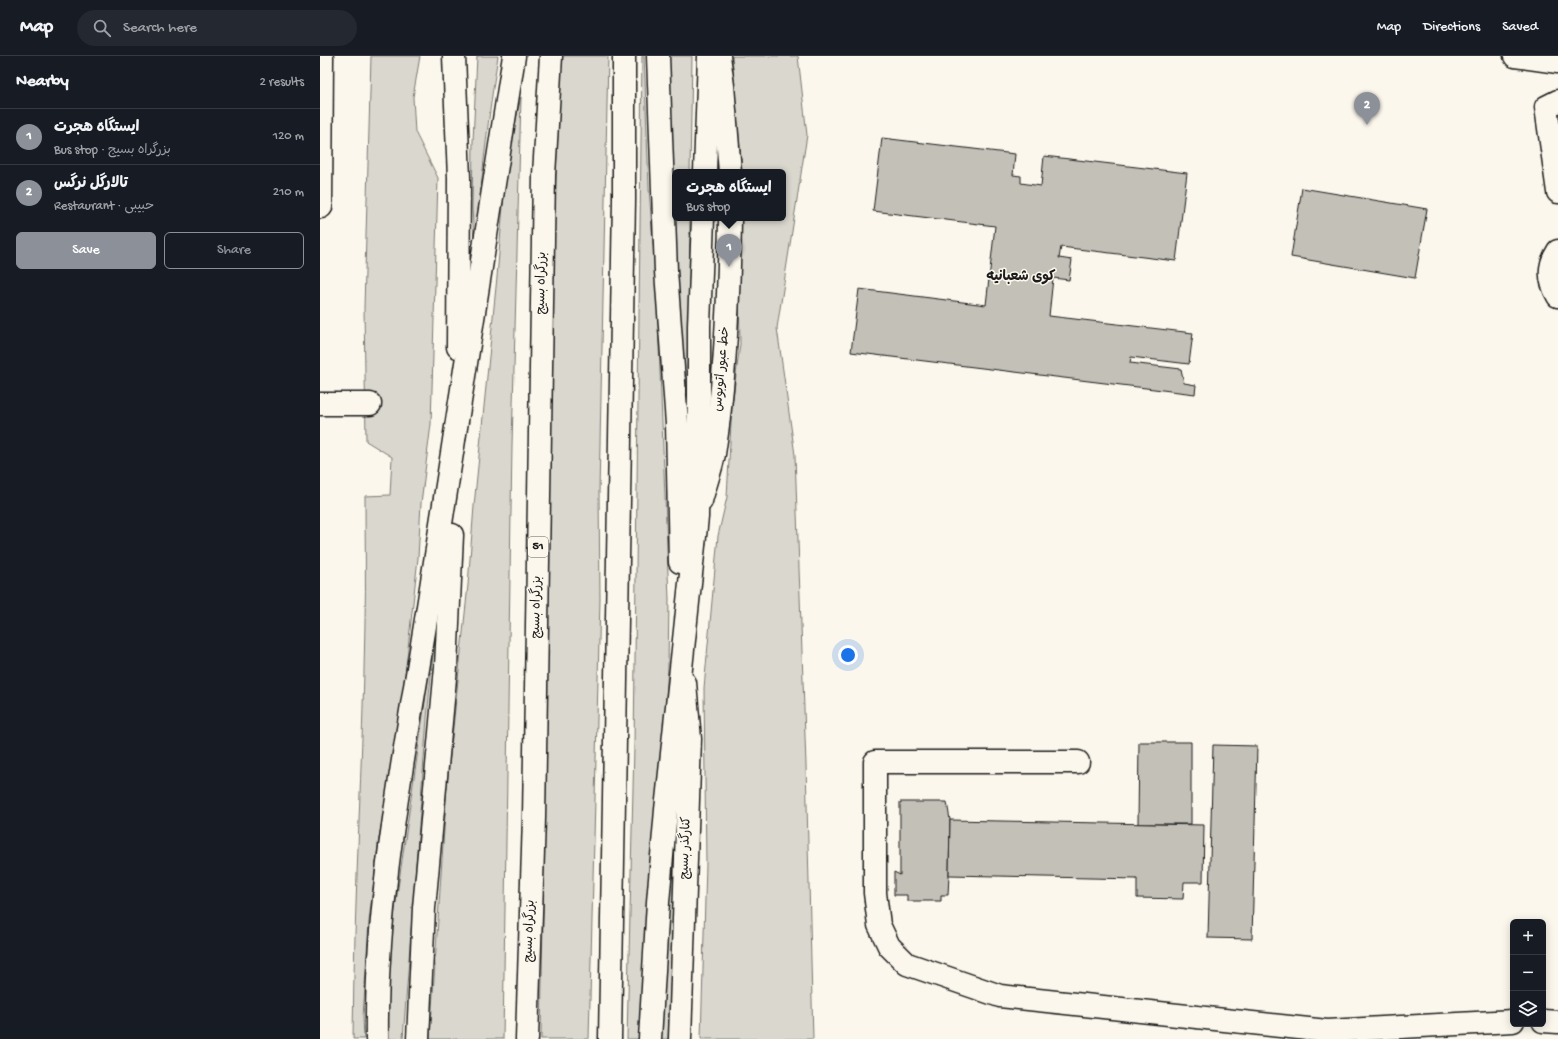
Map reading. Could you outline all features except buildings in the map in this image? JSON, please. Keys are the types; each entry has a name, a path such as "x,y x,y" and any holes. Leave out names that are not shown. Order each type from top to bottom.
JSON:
{"main road":[{"path":"321,207 322,56"},
{"path":"418,1039 424,908 446,667 458,421 459,178 454,56"},
{"path":"455,105 463,56"},
{"path":"377,1039 376,1001 381,917 391,842 514,56"},
{"name":"بزرگراه بسیج","path":"527,1039 534,818 543,183 551,56"},
{"path":"610,1039 624,199 624,56"},
{"path":"658,56 666,271 677,424 683,657"},
{"path":"705,169 709,56"},
{"path":"718,56 723,86 730,169"},
{"path":"1515,56 1558,62"},
{"path":"1558,101 1546,107 1558,192"},
{"path":"650,1039 659,886 672,748 697,517 699,395 698,326 703,221"},
{"name":"خط عبور اتوبوس","path":"697,517 714,455 726,334 730,221"},
{"path":"1558,251 1552,263 1550,276 1553,288 1558,296"},
{"path":"320,404 370,404"},
{"name":"کنارگذر بسیج","path":"680,1039 690,739 683,657"},
{"path":"1078,762 875,762 875,893 879,925 889,946 907,964 1000,996 1327,1031 1510,1021"},
{"path":"1546,1022 1558,1022"}],"shaded area":[{"path":"371,56 420,56 413,97 415,132 438,178 431,424 421,503 418,558 405,675 391,774 379,837 369,921 363,1017 364,1039 353,1039 364,674 365,496 390,495 392,457 366,441 364,308"},
{"path":"477,56 498,56 484,158 467,328 474,241 472,208 473,141"},
{"path":"561,56 608,56 599,492 600,599 589,1039 541,1039 555,199"},
{"path":"642,56 644,56 649,189 657,295 669,599 668,666 642,1039 627,1039 634,747"},
{"path":"665,56 692,56 690,169 672,169 672,177"},
{"path":"732,56 798,56 807,135 777,328 795,455 806,765 813,1039 701,1039 706,864 704,688 718,536 727,497 732,406 740,344 739,286 741,221 786,221 786,169 742,169"},
{"path":"521,97 512,445 503,1039 430,1039 447,785 468,585 474,506 497,277 507,159"},
{"path":"675,221 690,221 687,436"},
{"path":"441,570 427,718 403,1039 386,1039 389,958 425,702"},
{"path":"681,740 668,1039 659,1039"}],"place":[{"name":"تالارگل نرگس","path":"1367,125"},
{"name":"ایستگاه هجرت","path":"729,267"}],"district":[{"name":"کوی شعبانیه","path":"1021,277"}]}
